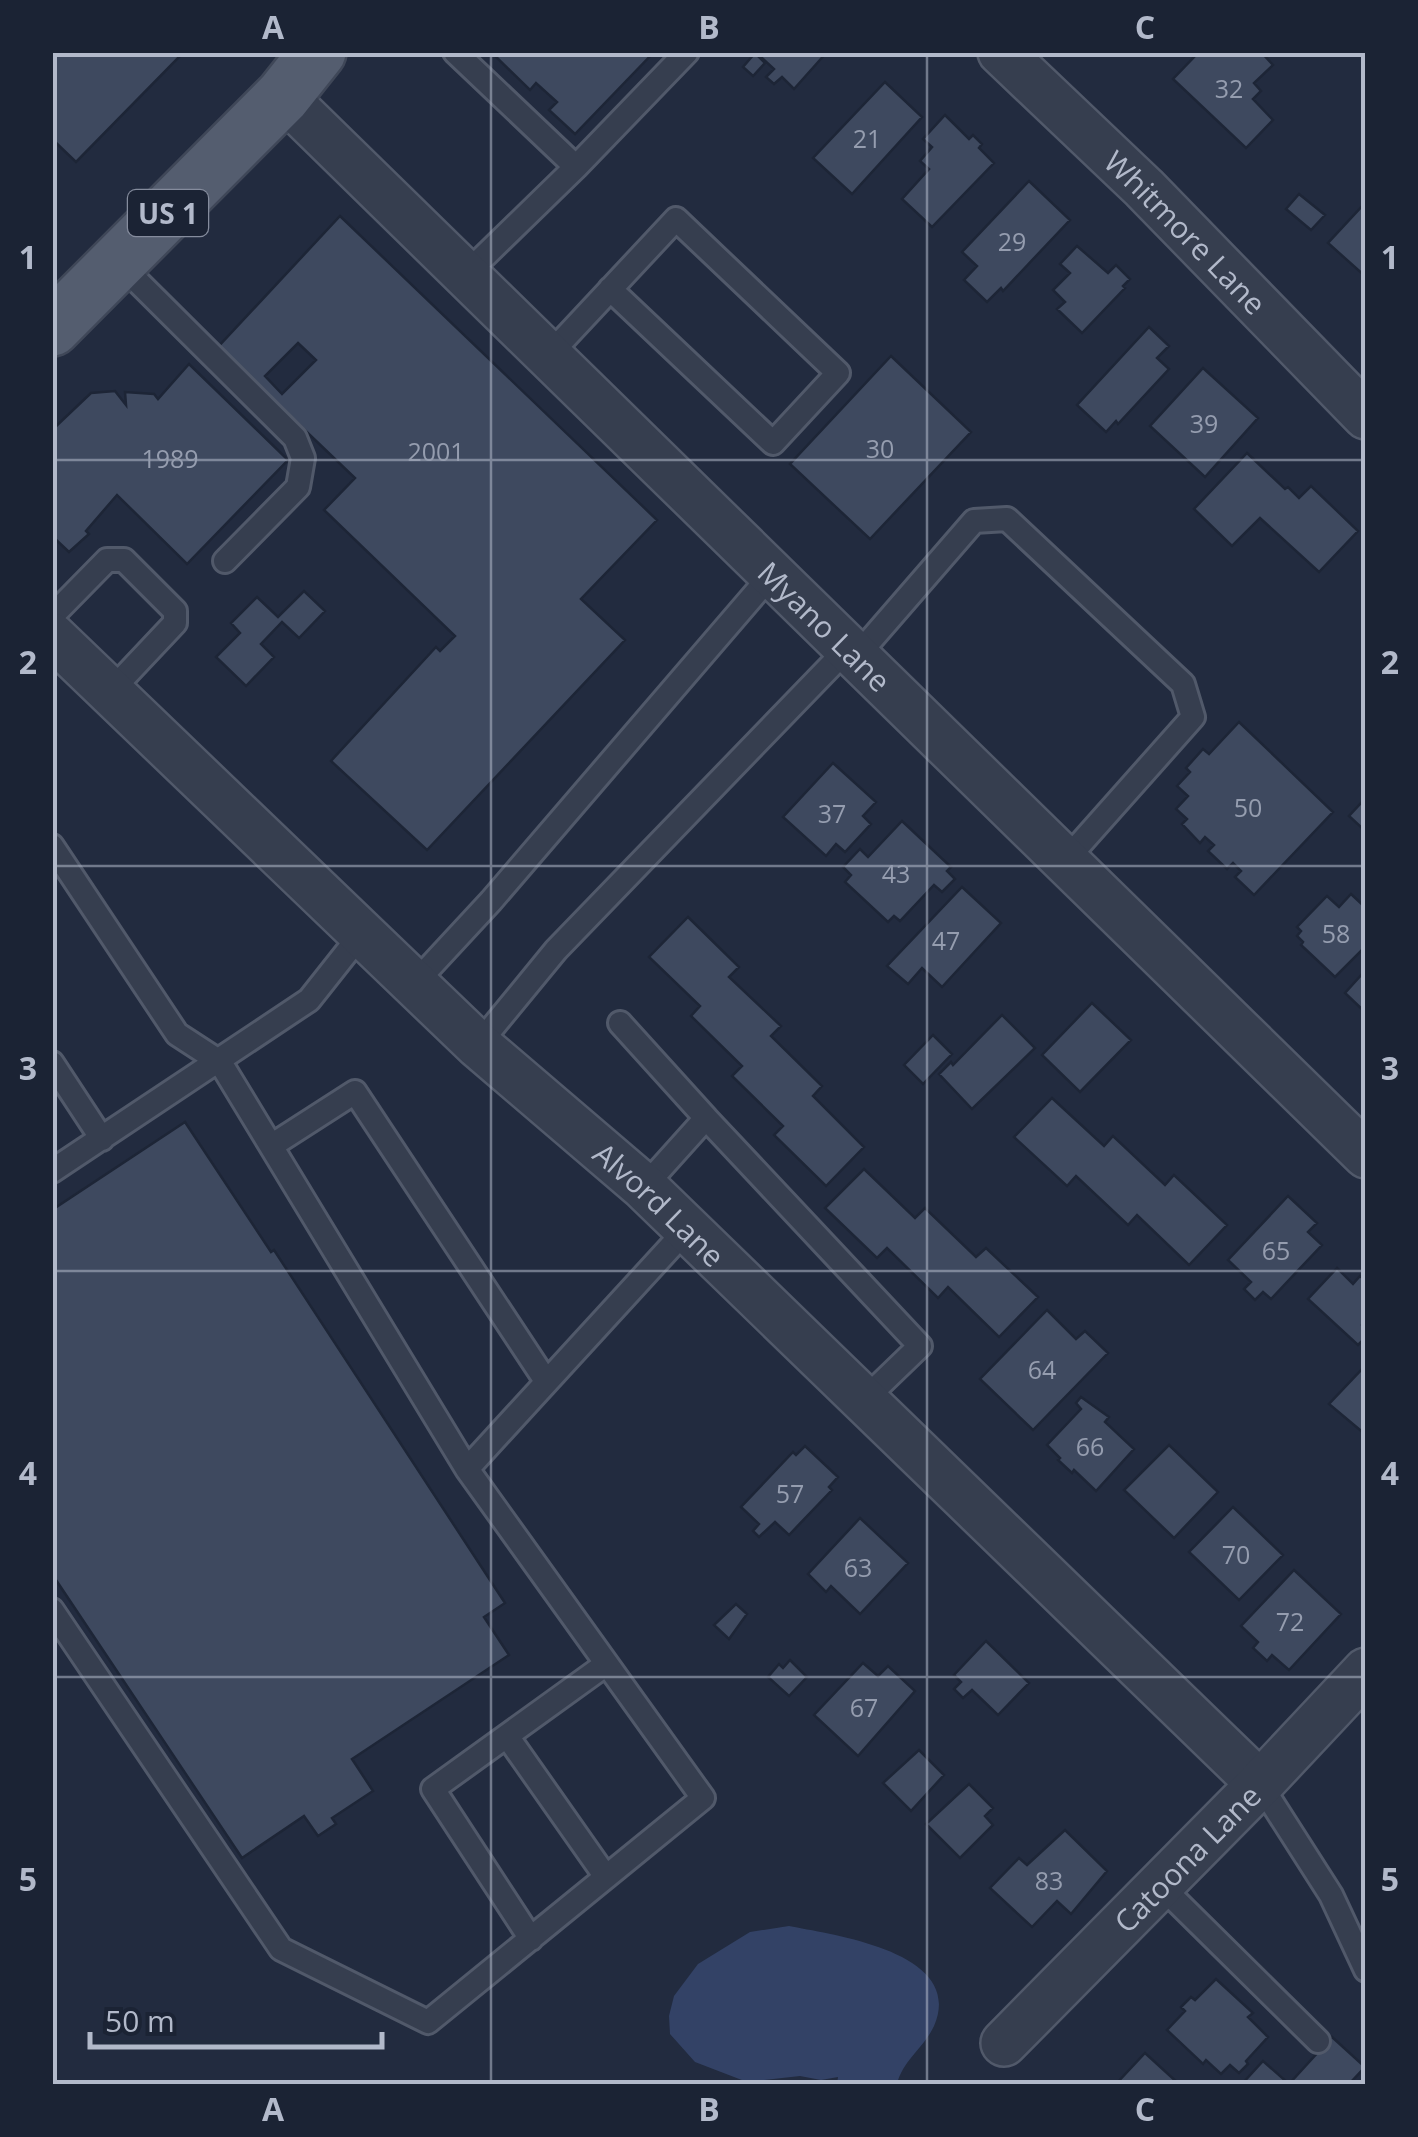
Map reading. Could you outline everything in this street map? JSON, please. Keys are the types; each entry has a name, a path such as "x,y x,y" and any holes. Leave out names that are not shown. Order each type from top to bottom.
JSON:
{"main road":[{"name":"US 1","path":"52,328 298,68"}],"street":[{"name":"Whitmore Lane","path":"1002,52 1144,188 1366,416"},
{"name":"Myano Lane","path":"298,68 466,275 1366,1155"},
{"name":"Alvord Lane","path":"52,636 478,1045 644,1187 1260,1784"},
{"name":"Catoona Lane","path":"1004,2043 1260,1784 1366,1670"}],"lane":[{"path":"456,52 576,167"},
{"path":"466,275 687,52"},
{"path":"548,356 610,289 676,219 838,373 773,442 610,289"},
{"path":"118,262 295,438 304,458 298,487 224,562"},
{"path":"478,1045 556,950 852,652 974,522 1007,519 1183,684 1193,717 1064,861"},
{"path":"52,616 108,560 124,560 174,611 175,623 110,692"},
{"path":"414,983 491,900 772,574"},
{"path":"52,846 178,1034 220,1062 466,1469 703,1798 428,2022 280,1949 52,1610"},
{"path":"52,1171 310,1000 362,934"},
{"path":"620,1023 920,1346 864,1400"},
{"path":"52,1063 102,1139"},
{"path":"271,1146 355,1092 546,1380"},
{"path":"644,1187 706,1118"},
{"path":"466,1469 687,1229"},
{"path":"531,1939 433,1789 605,1665"},
{"path":"506,1736 606,1877"},
{"path":"1260,1784 1330,1895 1366,1970"},
{"path":"1160,1885 1318,2041"}],"water":[{"path":"789,1926 890,1952 914,1964 931,1980 939,2001 934,2026 897,2084 837,2084 838,2077 821,2080 800,2076 747,2082 695,2062 670,2034 674,1996 698,1964 750,1932"}],"building":[{"path":"52,52 182,54 76,162 52,139"},
{"path":"491,52 654,52 575,134 549,110 557,102 536,83 530,90"},
{"path":"763,52 827,52 794,89 782,77 774,84 766,77 774,69 760,56"},
{"path":"1199,52 1261,52 1273,65 1254,83 1261,91 1253,99 1273,120 1246,148 1173,79"},
{"path":"755,53 765,63 753,76 743,67"},
{"path":"885,82 922,117 852,194 813,158"},
{"path":"945,115 969,139 973,135 994,163 932,227 902,199 929,169 920,161 932,147 923,139"},
{"path":"1029,181 1070,220 1003,291 1001,288 987,302 964,280 977,266 962,252"},
{"path":"1299,194 1325,215 1311,230 1286,209"},
{"path":"1366,202 1366,277 1328,243"},
{"path":"340,216 657,520 581,599 625,640 427,850 331,761 436,647 440,651 455,636 324,510 355,478 218,347","holes":["298,343 316,360 282,394 265,376"]},
{"path":"1077,246 1108,273 1116,265 1130,279 1082,333 1057,309 1065,302 1053,290 1070,273 1060,264"},
{"path":"1149,327 1169,346 1157,358 1169,369 1106,432 1077,405"},
{"path":"891,356 971,432 870,539 790,464"},
{"path":"189,364 288,460 187,564 117,495 86,531 89,534 69,552 52,536 52,430 91,393 115,391 126,405 125,392 154,394 158,399"},
{"path":"1203,368 1258,418 1205,477 1150,426"},
{"path":"1247,453 1299,498 1311,486 1358,531 1319,572 1260,518 1232,546 1194,509"},
{"path":"304,591 325,611 299,638 282,622 261,644 274,657 246,686 216,657 240,633 231,623 257,597 278,617"},
{"path":"1239,722 1333,812 1254,895 1235,877 1241,871 1233,863 1227,869 1208,851 1214,845 1205,837 1200,843 1182,824 1187,819 1176,809 1188,796 1177,786 1190,772 1186,768 1203,749 1209,754"},
{"path":"833,763 876,802 863,816 871,824 845,852 836,844 826,856 783,817"},
{"path":"1362,802 1366,805 1363,829 1349,816"},
{"path":"902,821 951,867 947,871 955,879 942,892 934,885 900,921 894,916 888,922 845,882 851,875 843,867 860,849 868,857"},
{"path":"962,887 1001,923 942,987 922,968 908,984 887,966"},
{"path":"1351,894 1366,908 1366,946 1335,977 1301,945 1303,942 1297,936 1301,931 1297,927 1327,896 1339,907"},
{"path":"688,917 739,967 729,977 781,1026 771,1036 822,1086 813,1096 864,1147 826,1186 774,1135 783,1126 732,1076 742,1066 691,1016 700,1006 649,957"},
{"path":"1366,973 1366,1013 1345,993"},
{"path":"1092,1003 1131,1040 1080,1092 1042,1055"},
{"path":"1002,1015 1035,1048 972,1109 939,1074 951,1062 953,1065"},
{"path":"933,1035 952,1054 923,1084 904,1065"},
{"path":"1052,1098 1104,1146 1113,1136 1165,1185 1174,1175 1227,1225 1189,1265 1137,1215 1128,1225 1076,1176 1067,1186 1014,1137"},
{"path":"185,1122 271,1252 274,1250 505,1603 484,1617 509,1655 352,1759 373,1791 332,1818 336,1824 318,1836 304,1816 242,1858 52,1574 52,1210"},
{"path":"864,1169 915,1218 925,1208 976,1257 986,1248 1038,1297 999,1337 948,1287 938,1298 887,1248 877,1258 825,1208"},
{"path":"1288,1196 1317,1223 1308,1232 1322,1245 1271,1299 1263,1292 1255,1300 1244,1289 1251,1282 1228,1260"},
{"path":"1337,1268 1353,1284 1360,1276 1366,1281 1366,1321 1362,1325 1366,1337 1358,1345 1308,1299"},
{"path":"1047,1310 1076,1339 1085,1331 1108,1353 1033,1430 980,1379"},
{"path":"1366,1365 1366,1435 1329,1404"},
{"path":"1081,1397 1109,1417 1105,1422 1134,1449 1096,1491 1058,1460 1047,1445 1081,1409 1076,1403"},
{"path":"1169,1445 1218,1492 1174,1538 1124,1490"},
{"path":"805,1446 838,1477 829,1487 832,1490 789,1535 775,1522 759,1537 753,1531 759,1524 741,1507 793,1452 796,1455"},
{"path":"1233,1507 1283,1555 1239,1600 1189,1552"},
{"path":"860,1518 908,1563 860,1614 831,1586 826,1592 808,1574"},
{"path":"1294,1570 1341,1614 1289,1670 1272,1655 1267,1661 1253,1648 1258,1642 1241,1626"},
{"path":"736,1604 747,1614 729,1639 714,1625"},
{"path":"986,1641 1029,1683 998,1715 972,1690 963,1698 954,1689 961,1682 954,1675"},
{"path":"790,1660 807,1677 789,1696 768,1677 779,1664 783,1668"},
{"path":"863,1663 878,1676 888,1666 915,1691 858,1756 814,1715"},
{"path":"919,1750 944,1775 911,1811 883,1783"},
{"path":"969,1784 993,1808 985,1816 993,1825 960,1858 926,1824"},
{"path":"1065,1830 1107,1871 1071,1914 1057,1901 1032,1927 990,1888 1019,1858 1027,1865"},
{"path":"1216,1979 1253,2013 1248,2017 1268,2037 1239,2073 1230,2065 1221,2074 1206,2060 1203,2064 1167,2030 1185,2011 1181,2007 1191,1997 1195,2000"},
{"path":"1332,2037 1365,2067 1349,2084 1289,2084"},
{"path":"1145,2053 1179,2084 1116,2084"},
{"path":"1263,2061 1289,2084 1242,2084"}]}
